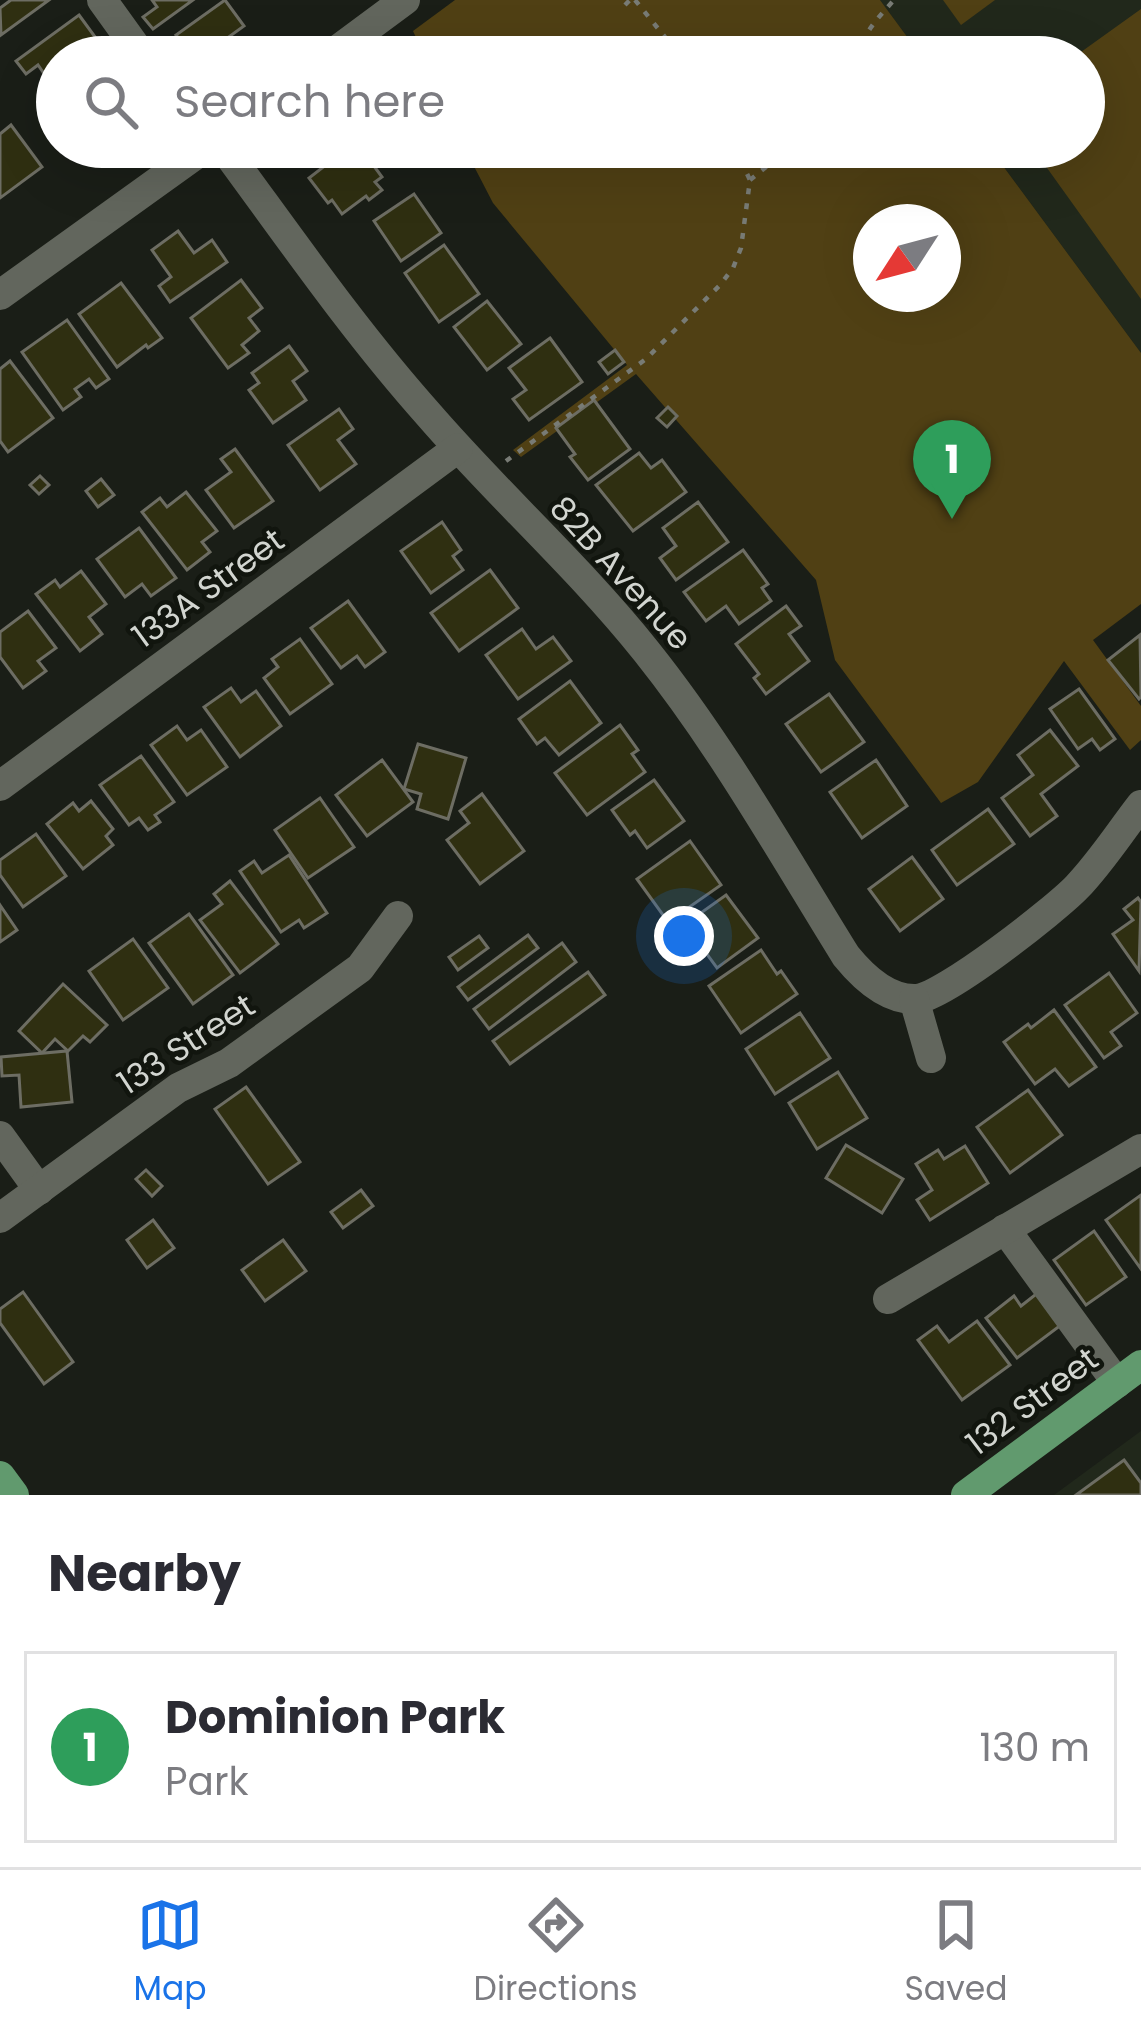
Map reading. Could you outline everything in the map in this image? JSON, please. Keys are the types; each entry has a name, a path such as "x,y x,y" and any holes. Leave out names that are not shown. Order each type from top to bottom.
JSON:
{"main road":[{"name":"132 Street","path":"966,1495 1129,1374"},
{"path":"0,1476 14,1495"}],"street":[{"path":"102,0 128,36"},
{"path":"356,36 405,0"},
{"path":"0,295 177,168"},
{"name":"82B Avenue","path":"239,168 362,335 458,448 602,599 686,702 854,967 880,988 914,999"},
{"name":"133A Street","path":"0,786 458,448"},
{"path":"931,1058 914,999 941,990 1065,898 1141,805"},
{"name":"133 Street","path":"0,1218 178,1088 229,1063 360,968 398,916"},
{"path":"0,1136 39,1190"},
{"path":"888,1299 1141,1150"},
{"path":"1005,1229 1129,1374"}],"path":[{"path":"864,36 894,0"},
{"path":"630,2 662,36"},
{"path":"502,464 646,359 706,302 733,268 741,248 750,181 744,168"},
{"path":"750,181 766,168"}],"shaded area":[{"path":"455,0 880,0 907,36 415,36 413,31"},
{"path":"880,0 1141,0 1141,353 1004,168 1105,168 1105,36 907,36"},
{"path":"943,0 995,0 961,25"},
{"path":"1141,9 1141,299 1047,168 1105,168 1103,36"},
{"path":"475,168 1004,168 1141,353 1141,604 1093,640 1141,706 1141,740 1130,750 1064,661 978,782 941,803 835,660 816,580 636,374 521,457 513,450 627,365 493,203"},
{"path":"1141,1431 1141,1495 1054,1495"}],"building":[{"path":"11,0 49,0 1,35 0,8"},
{"path":"152,0 193,0 153,29 143,17 157,7"},
{"path":"225,0 244,26 230,36 176,35"},
{"path":"79,15 94,36 50,36"},
{"path":"36,46 36,66 26,74 16,61"},
{"path":"11,125 36,159 36,168 41,168 0,198 0,134"},
{"path":"322,168 375,168 382,177 375,182 382,190 342,214 309,178"},
{"path":"414,194 441,233 401,261 374,221"},
{"path":"178,231 194,253 212,240 227,262 170,302 159,286 171,277 152,250"},
{"path":"444,245 479,294 439,322 405,273"},
{"path":"241,280 262,308 249,318 259,331 242,345 249,353 228,368 191,318"},
{"path":"121,283 162,338 117,367 79,314"},
{"path":"487,301 521,344 487,370 454,327"},
{"path":"67,320 109,379 96,388 89,379 75,389 81,397 63,410 22,352"},
{"path":"550,338 582,382 529,420 513,399 526,390 509,368"},
{"path":"289,346 307,371 293,381 306,400 273,423 249,390 259,383 252,373"},
{"path":"615,350 624,362 608,374 599,362"},
{"path":"10,361 53,418 8,452 0,441 0,369"},
{"path":"594,400 630,449 588,480 556,428"},
{"path":"668,407 677,416 667,427 657,418"},
{"path":"339,409 353,429 338,440 356,464 320,490 288,445"},
{"path":"235,449 273,501 234,528 206,490 231,472 221,459"},
{"path":"639,453 651,468 662,460 686,492 633,531 596,485"},
{"path":"40,476 49,485 39,494 30,485"},
{"path":"101,479 114,495 98,507 86,491"},
{"path":"186,492 217,531 202,542 210,552 187,570 142,512 160,498 167,507"},
{"path":"698,502 728,542 676,580 660,558 676,546 663,528"},
{"path":"442,522 461,550 453,556 463,570 431,593 401,551"},
{"path":"139,528 176,578 151,596 142,584 125,597 97,559"},
{"path":"743,550 768,584 762,588 771,601 739,624 726,606 706,621 684,592"},
{"path":"490,570 518,608 459,651 431,613"},
{"path":"81,571 106,604 89,617 102,634 80,651 36,594 55,580 60,587"},
{"path":"348,601 385,652 365,667 357,656 341,668 311,628"},
{"path":"786,606 801,626 789,634 809,661 766,694 754,678 759,674 736,644"},
{"path":"28,611 56,648 38,661 46,671 23,688 0,657 0,632"},
{"path":"522,629 536,649 553,637 571,661 518,699 486,655"},
{"path":"1140,635 1141,697 1139,699 1108,660"},
{"path":"300,639 332,684 290,714 264,678 278,667 272,659"},
{"path":"570,681 601,723 559,755 545,738 537,744 519,719"},
{"path":"231,688 241,702 256,691 281,726 240,757 204,707"},
{"path":"1079,689 1115,739 1100,750 1092,739 1078,749 1050,709"},
{"path":"829,694 864,742 821,772 786,724"},
{"path":"620,725 638,750 632,754 645,772 587,815 555,773"},
{"path":"177,726 187,740 201,730 227,767 187,795 151,745"},
{"path":"1050,730 1078,766 1041,794 1057,816 1030,836 1002,798 1033,775 1018,755"},
{"path":"418,744 466,758 448,819 417,809 421,794 404,789"},
{"path":"141,756 174,802 155,815 160,822 148,830 139,818 129,825 100,785"},
{"path":"382,760 413,802 367,836 336,795"},
{"path":"876,760 907,806 862,838 830,792"},
{"path":"654,780 684,821 647,848 635,831 630,835 612,810"},
{"path":"482,794 524,851 480,884 447,840 469,823 460,811"},
{"path":"320,798 354,847 308,878 275,830"},
{"path":"91,801 113,829 106,836 113,845 83,869 47,824 73,803 79,811"},
{"path":"988,809 1014,844 957,885 932,850"},
{"path":"36,834 66,876 23,907 0,875 0,860"},
{"path":"690,841 721,885 668,922 637,879"},
{"path":"289,855 327,913 304,928 299,920 281,932 240,871 254,861 262,873"},
{"path":"912,857 943,899 900,931 869,889"},
{"path":"230,881 278,944 240,973 200,920 222,904 214,894"},
{"path":"726,895 758,938 717,968 704,950 693,958 674,932"},
{"path":"1138,898 1139,971 1113,934 1133,920 1124,909"},
{"path":"0,905 17,930 0,942"},
{"path":"189,914 233,975 193,1004 149,943"},
{"path":"528,935 538,948 468,1000 458,987"},
{"path":"479,936 488,948 458,970 449,957"},
{"path":"133,939 168,988 123,1020 89,971"},
{"path":"562,943 576,962 489,1029 474,1009"},
{"path":"761,950 797,994 741,1033 709,986"},
{"path":"588,972 605,995 510,1064 493,1041"},
{"path":"1109,973 1137,1013 1111,1032 1121,1046 1104,1058 1065,1005"},
{"path":"63,984 107,1025 90,1042 83,1036 68,1051 55,1039 42,1053 19,1031"},
{"path":"1054,1010 1096,1067 1069,1086 1055,1069 1035,1084 1004,1042"},
{"path":"800,1013 830,1058 775,1094 746,1049"},
{"path":"67,1051 72,1102 21,1107 19,1075 2,1076 1,1057"},
{"path":"838,1072 867,1118 817,1149 789,1103"},
{"path":"246,1087 300,1162 268,1184 215,1109"},
{"path":"1028,1090 1062,1135 1010,1173 977,1127"},
{"path":"846,1145 903,1179 882,1213 826,1178"},
{"path":"965,1146 988,1183 930,1220 917,1200 932,1190 916,1164 938,1150 944,1159"},
{"path":"146,1170 162,1186 152,1196 136,1179"},
{"path":"361,1190 373,1206 343,1228 331,1212"},
{"path":"1141,1195 1141,1269 1106,1220"},
{"path":"153,1220 174,1248 147,1268 127,1240"},
{"path":"1094,1231 1126,1277 1086,1305 1054,1260"},
{"path":"283,1240 306,1271 265,1301 242,1270"},
{"path":"1040,1291 1065,1322 1017,1358 986,1318 1014,1296 1021,1306"},
{"path":"23,1292 73,1362 44,1384 0,1323 0,1309"},
{"path":"977,1321 1010,1365 962,1400 918,1340 937,1326 949,1342"},
{"path":"1124,1460 1141,1483 1141,1495 1076,1495"}],"place":[{"name":"Dominion Park","path":"952,519"}]}
